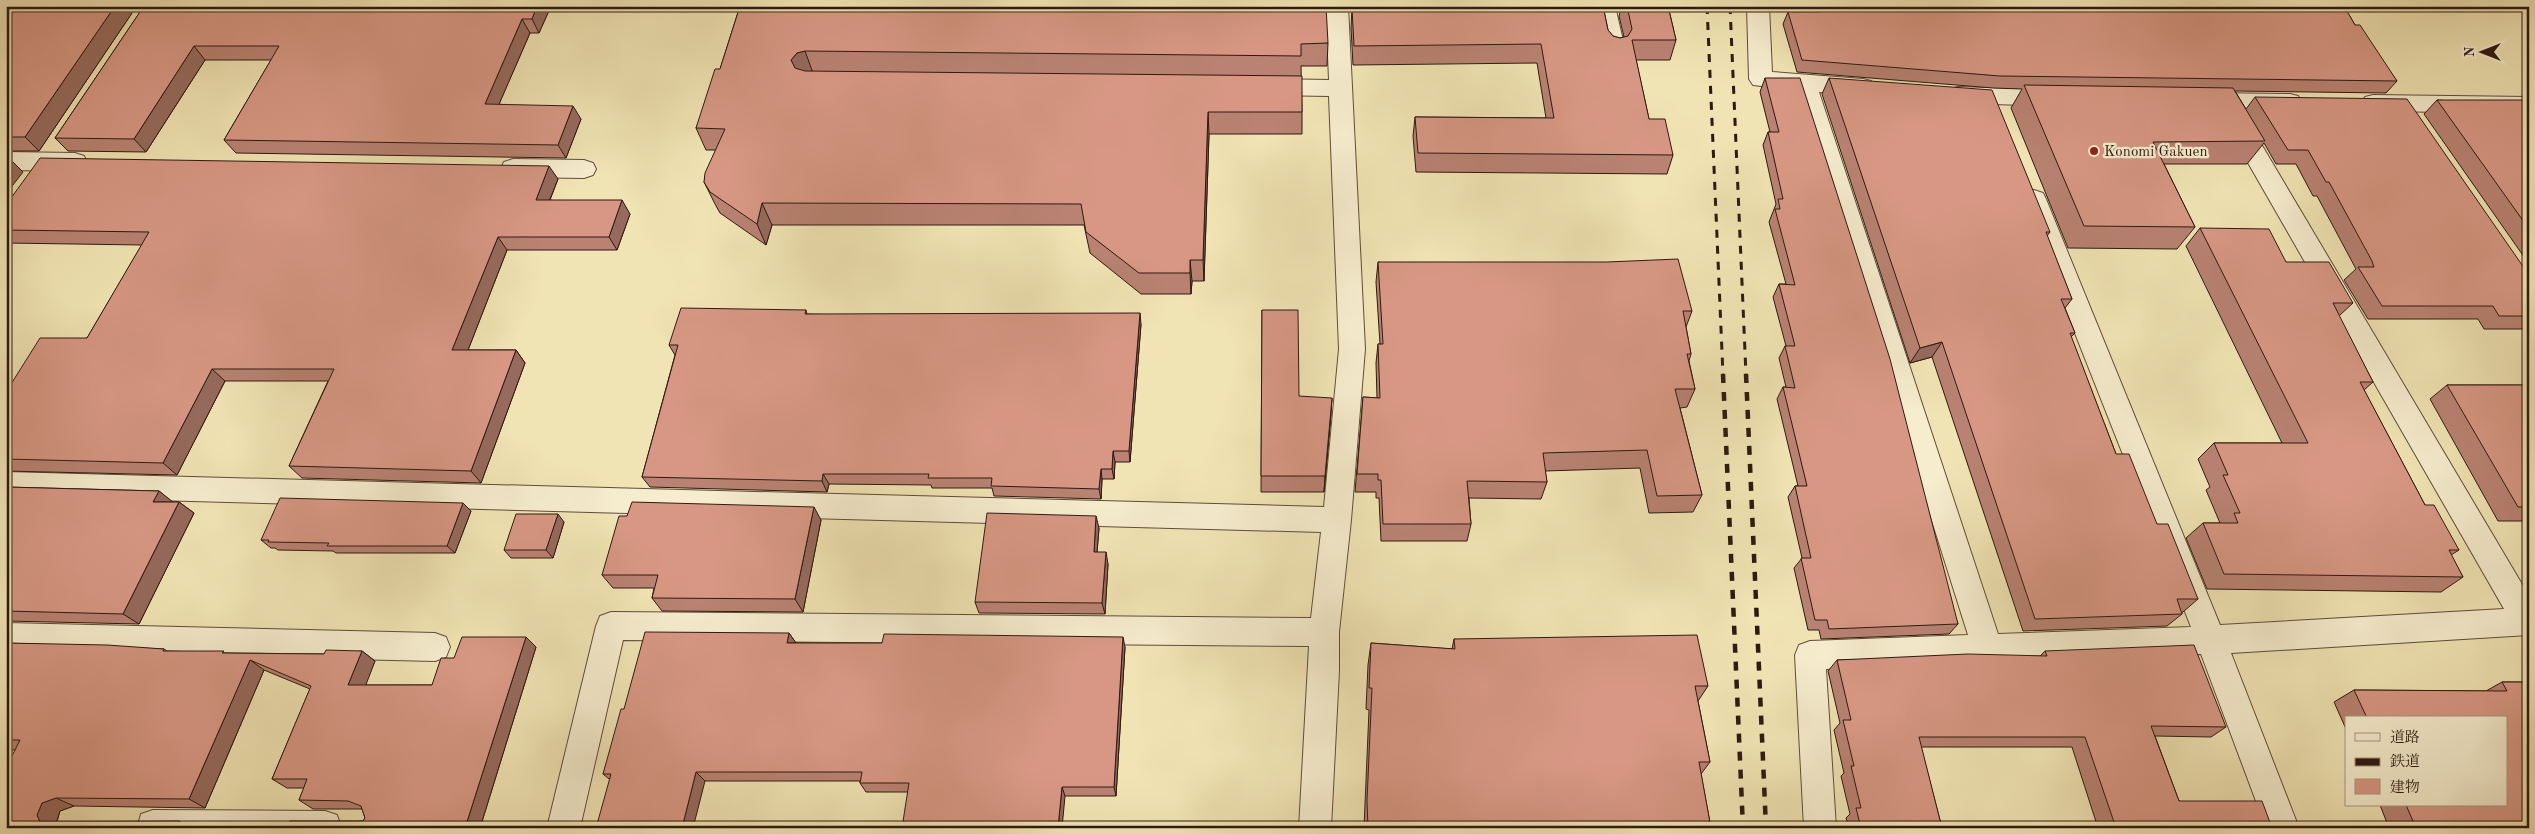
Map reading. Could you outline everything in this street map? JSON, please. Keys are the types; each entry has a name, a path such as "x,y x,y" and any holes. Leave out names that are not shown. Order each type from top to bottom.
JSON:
{"street":[{"path":"1315,828 1324,671 1324,632 1337,520 1352,349 1339,88 1337,6"},
{"path":"1758,6 1761,79 1884,89"},
{"path":"1805,83 1987,648"},
{"path":"1240,87 1339,88"},
{"path":"1934,93 1993,98 2080,99"},
{"path":"1993,98 2004,125"},
{"path":"2185,100 2312,102"},
{"path":"1820,828 1810,655 2212,640 2528,621 2224,101"},
{"path":"2352,103 2529,105"},
{"path":"2401,103 2417,127"},
{"path":"30,185 63,137"},
{"path":"6,161 97,162"},
{"path":"494,168 584,169"},
{"path":"2026,180 2212,640 2283,828"},
{"path":"6,484 1337,520"},
{"path":"563,828 611,626 1324,632"},
{"path":"6,637 435,647"},
{"path":"123,825 351,827"}],"lane":[{"path":"1606,6 1615,49"}],"building":[{"path":"6,6 115,6 25,137 6,137"},
{"path":"144,6 537,6 532,19 522,19 485,104 573,106 558,145 224,140 279,46 194,46 134,139 55,138"},
{"path":"740,6 1326,6 1328,43 1301,44 1301,56 805,51 797,53 791,60 795,68 805,71 1302,76 1302,112 1208,112 1203,260 1190,260 1190,273 1139,273 1086,232 1081,204 762,203 757,224 710,192 704,182 705,173 725,129 696,128 715,69 720,69"},
{"path":"1603,6 1608,30 1613,36 1620,38 1628,36 1632,29 1627,6 1668,6 1676,40 1632,40 1649,119 1665,119 1673,155 1418,153 1415,117 1554,118 1541,44 1354,46 1352,8"},
{"path":"1819,6 2344,6 2355,25 2360,25 2397,81 2000,76 1802,60 1788,12 1820,12"},
{"path":"1765,78 1800,78 1890,359 1958,624 1829,629 1827,620 1815,620 1801,558 1811,558 1795,486 1807,486 1783,387 1795,388 1785,346 1795,346 1779,284 1795,285 1775,209 1780,209 1778,199 1783,199 1768,132 1779,132"},
{"path":"1829,78 1992,90 2050,232 2046,232 2072,299 2061,299 2075,333 2070,333 2116,454 2129,454 2157,524 2168,524 2198,599 2177,599 2182,614 2035,619 1942,342 1920,348"},
{"path":"2024,85 2233,88 2265,141 2153,142 2195,227 2084,226"},
{"path":"2255,97 2407,99 2529,275 2529,316 2499,316 2493,306 2382,306 2358,267 2374,267 2372,261 2329,182 2326,182 2308,150 2288,150"},
{"path":"2437,100 2525,100 2529,106 2529,229"},
{"path":"40,158 549,166 536,200 622,200 609,237 498,237 452,350 516,350 471,471 289,466 334,369 212,369 163,463 6,459 6,392 40,338 87,338 149,232 6,230 6,205"},
{"path":"2200,228 2269,229 2286,262 2329,262 2353,303 2333,303 2373,382 2360,382 2425,505 2434,505 2459,550 2449,550 2463,577 2224,574 2203,523 2238,523 2234,513 2240,513 2223,475 2228,475 2214,443 2308,443"},
{"path":"1678,259 1692,311 1683,311 1691,354 1687,354 1695,389 1675,389 1702,495 1657,496 1647,450 1543,453 1547,482 1467,481 1471,524 1383,524 1381,480 1378,480 1378,474 1357,474 1363,397 1380,398 1378,344 1383,344 1378,262 1607,262"},
{"path":"681,308 806,310 805,314 1140,313 1129,451 1113,451 1112,469 1101,469 1099,489 991,486 992,478 928,478 929,474 823,474 822,481 642,477 678,345 669,345"},
{"path":"1262,310 1298,310 1299,396 1332,398 1325,476 1261,476"},
{"path":"2447,385 2529,385 2529,507 2518,507"},
{"path":"6,487 159,491 153,502 179,502 123,614 6,611"},
{"path":"280,498 463,503 447,546 327,546 329,543 268,542 269,540 261,540"},
{"path":"632,502 814,507 795,599 652,598 658,575 602,575 619,516 627,516"},
{"path":"987,513 1096,516 1094,552 1106,552 1102,603 975,602"},
{"path":"516,514 558,514 546,550 504,550"},
{"path":"645,632 789,633 787,643 882,643 884,634 1123,637 1114,787 1062,787 1058,828 902,828 909,783 860,783 862,772 696,772 682,828 596,828 611,774 603,774 621,709 624,709"},
{"path":"1697,635 1708,686 1695,686 1710,762 1699,762 1711,828 1368,828 1367,801 1372,688 1369,688 1371,643 1455,649 1454,639"},
{"path":"462,637 526,637 465,828 287,828 290,821 363,821 365,818 361,806 348,801 299,800 307,779 272,779 311,686 250,660 189,799 56,798 42,803 37,815 40,822 179,821 176,828 6,828 6,768 20,740 6,740 6,643 107,645 164,649 163,651 224,651 222,653 324,654 326,650 362,651 348,685 432,685 441,658 454,658"},
{"path":"2194,645 2226,727 2151,726 2179,801 2262,801 2272,828 2116,828 2085,737 1919,737 1942,828 1861,828 1856,808 1861,808 1851,766 1854,766 1843,720 1851,720 1837,660 1968,654 2047,656 2045,651"},
{"path":"2502,682 2529,682 2529,828 2416,828 2406,806 2508,806 2508,716 2366,716 2354,690 2507,691"}],"railway":[{"path":"1707,6 1723,375"},
{"path":"1730,6 1746,375"},
{"path":"1723,374 1743,828"},
{"path":"1746,374 1766,828"}],"place":[{"name":"Konomi Gakuen","path":"2094,151"}]}
